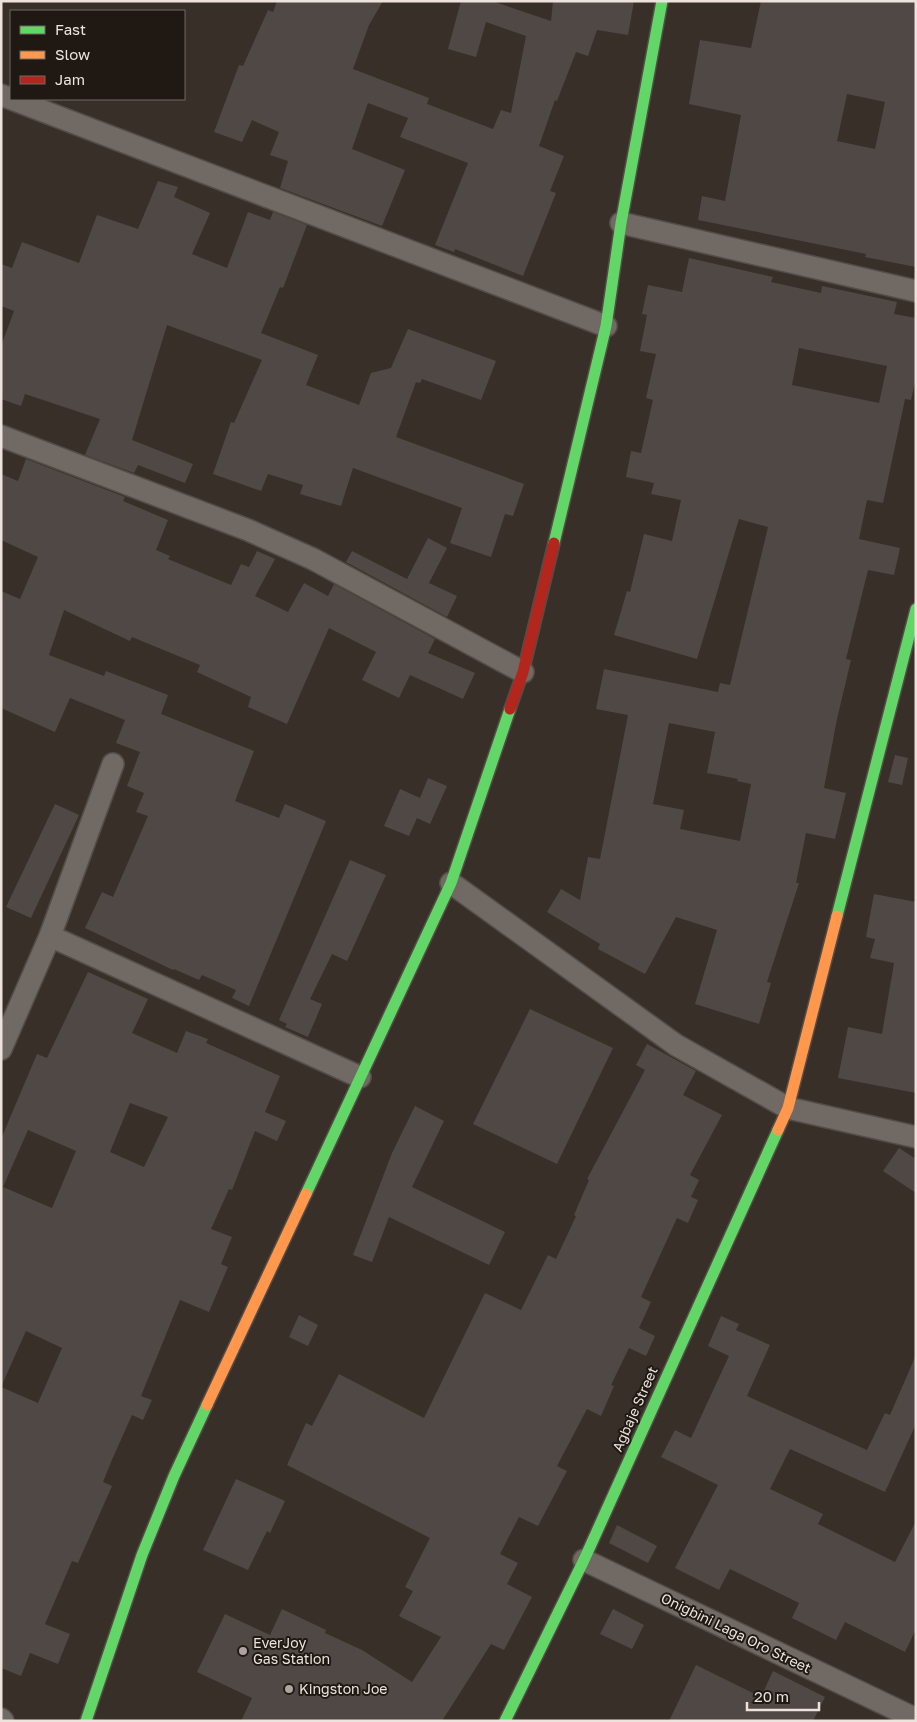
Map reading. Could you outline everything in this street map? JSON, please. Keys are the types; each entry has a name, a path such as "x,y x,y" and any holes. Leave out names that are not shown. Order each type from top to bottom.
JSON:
{"main road":[{"path":"86,1721 142,1555 174,1476 451,883 523,672 606,326 621,223 662,1"},
{"name":"Agbaje Street","path":"505,1721 584,1560 788,1108 916,608"}],"street":[{"path":"14,100 606,326"},
{"path":"621,223 916,291"},
{"path":"1,436 248,530 313,558 523,672"},
{"path":"1,1049 50,936 113,764"},
{"path":"451,883 676,1045 788,1108 916,1137"},
{"path":"50,936 360,1077"},
{"name":"Onigbini Laga Oro Street","path":"584,1560 916,1719"}],"building":[{"path":"277,1 383,1 369,25 353,69 429,98 427,104 493,129 501,110 511,113 526,36 486,22 476,57 448,49 461,1 492,1 551,21 553,1 634,1 628,35 597,30 588,56 576,52 557,101 555,100 539,146 564,156 550,191 556,193 523,276 455,249 454,252 435,245 468,163 400,137 408,118 368,103 352,149 405,170 382,226 280,188 288,161 270,155 279,132 252,120 242,142 214,132 239,65 243,66 268,10 273,12"},
{"path":"761,1 916,1 916,267 865,257 866,254 698,220 702,196 725,201 741,115 689,104 700,40 751,48","holes":["847,94 885,102 875,149 837,141"]},
{"path":"158,181 178,187 174,197 210,213 192,254 227,268 248,212 270,220 273,212 307,225 283,288 280,287 261,333 318,355 306,385 359,405 371,373 391,368 408,329 496,361 481,400 422,379 420,383 416,382 396,437 524,484 513,516 505,514 491,557 450,543 462,508 353,468 341,506 300,494 303,485 268,474 261,491 213,474 231,422 234,423 262,360 167,325 132,440 193,464 185,483 138,465 134,473 85,455 100,419 25,394 21,406 1,399 1,346 14,311 1,306 1,264 12,268 22,242 79,263 97,215 138,229"},
{"path":"689,258 773,277 771,282 821,293 822,286 897,302 894,314 916,318 916,378 911,400 905,399 883,503 867,500 859,539 900,548 894,575 868,570 846,659 851,660 837,719 824,788 846,793 835,839 806,833 796,883 799,883 767,982 771,983 759,1024 695,1004 717,930 676,917 645,974 598,949 600,944 547,912 561,889 580,900 588,857 600,859 628,715 596,709 604,669 718,692 720,683 730,685 768,527 739,519 697,659 614,635 627,591 630,592 644,534 672,541 681,500 651,494 654,483 626,477 631,451 641,453 653,400 646,398 656,354 640,351 647,315 642,314 648,285 682,292","holes":["799,348 887,366 879,403 792,385","669,723 715,732 707,773 738,779 737,781 751,784 740,841 680,829 684,810 653,804"]},
{"path":"26,459 125,497 123,501 168,520 156,550 170,556 168,559 231,585 241,564 249,567 257,551 275,559 255,596 288,612 304,583 328,596 334,584 435,639 428,653 475,673 463,699 410,675 399,698 362,680 376,652 329,628 287,724 248,707 251,697 197,672 200,665 132,637 130,641 64,610 49,655 104,676 106,671 168,695 161,714 254,751 235,801 279,818 285,804 326,821 249,1006 232,998 236,990 202,975 199,980 173,970 85,928 102,892 113,897 148,816 136,812 144,793 127,786 140,752 116,743 125,720 70,698 55,732 1,708 1,591 20,599 38,557 1,540 1,474 18,481"},
{"path":"428,538 447,548 429,583 457,596 447,617 346,562 352,551 407,579"},
{"path":"895,755 908,758 902,785 888,782"},
{"path":"428,778 447,786 430,824 417,818 409,836 384,826 400,789 420,798"},
{"path":"55,804 79,815 31,918 6,907"},
{"path":"350,860 386,875 347,961 332,954 310,999 322,1004 308,1037 285,1027 287,1024 279,1020"},
{"path":"874,894 916,902 916,1093 838,1078 848,1027 882,1034 894,963 870,958 875,939 866,937"},
{"path":"88,972 148,999 132,1033 177,1053 186,1031 208,1039 206,1043 280,1076 265,1112 286,1121 277,1141 255,1131 232,1190 229,1189 211,1229 232,1237 221,1264 228,1267 209,1312 180,1300 141,1396 152,1400 143,1420 132,1415 111,1462 103,1482 112,1486 78,1563 72,1561 45,1624 70,1634 58,1664 30,1653 21,1676 1,1668 1,1387 1,1139 37,1054 47,1058","holes":["130,1103 168,1117 144,1167 110,1152","28,1130 76,1151 52,1208 3,1187","26,1331 62,1348 38,1403 1,1387"]},
{"path":"530,1009 613,1048 557,1164 473,1124"},
{"path":"647,1044 696,1071 683,1095 722,1115 690,1175 699,1180 691,1197 698,1200 688,1223 677,1218 641,1297 651,1302 639,1328 655,1336 646,1356 629,1348 611,1385 614,1386 601,1416 587,1409 557,1466 567,1471 538,1526 519,1517 500,1554 518,1563 507,1584 532,1597 504,1650 491,1644 442,1721 241,1721 252,1698 197,1672 225,1614 270,1635 282,1609 326,1630 325,1633 362,1650 412,1682 441,1637 399,1616 413,1591 405,1587 430,1538 287,1465 306,1423 312,1426 339,1374 424,1418 485,1293 521,1310 548,1255 556,1259 576,1216 574,1215 589,1180 587,1179 645,1070 636,1065"},
{"path":"415,1106 444,1121 412,1187 505,1232 489,1265 389,1217 372,1262 353,1255 392,1153"},
{"path":"899,1148 916,1159 916,1193 883,1171"},
{"path":"299,1315 318,1325 308,1346 289,1337"},
{"path":"721,1316 739,1324 736,1330 770,1345 747,1396 867,1450 885,1413 890,1415 916,1355 916,1424 885,1492 790,1449 770,1489 823,1514 818,1524 895,1562 916,1521 916,1629 905,1652 845,1622 836,1640 792,1618 799,1603 730,1569 719,1590 675,1568 718,1485 661,1457 675,1430 691,1438 729,1356 708,1346"},
{"path":"236,1479 285,1501 270,1533 267,1531 248,1570 203,1550"},
{"path":"617,1525 657,1546 648,1563 609,1543"},
{"path":"613,1609 644,1625 632,1649 600,1634"},
{"path":"696,1665 761,1697 773,1671 825,1697 813,1721 669,1721"}],"traffic: fast":[{"path":"554,543 606,326 621,223 662,1"},
{"path":"837,916 916,609"},
{"path":"306,1194 451,883 510,709"},
{"path":"505,1721 584,1560 778,1130"},
{"path":"86,1721 142,1555 174,1476 207,1405"}],"traffic: slow":[{"path":"778,1130 788,1108 837,916"},
{"path":"207,1405 306,1194"}],"traffic: jam":[{"path":"510,709 523,672 554,543"}],"place":[{"name":"EverJoy Gas Station","path":"243,1651"},
{"name":"Kingston Joe","path":"289,1689"}]}
